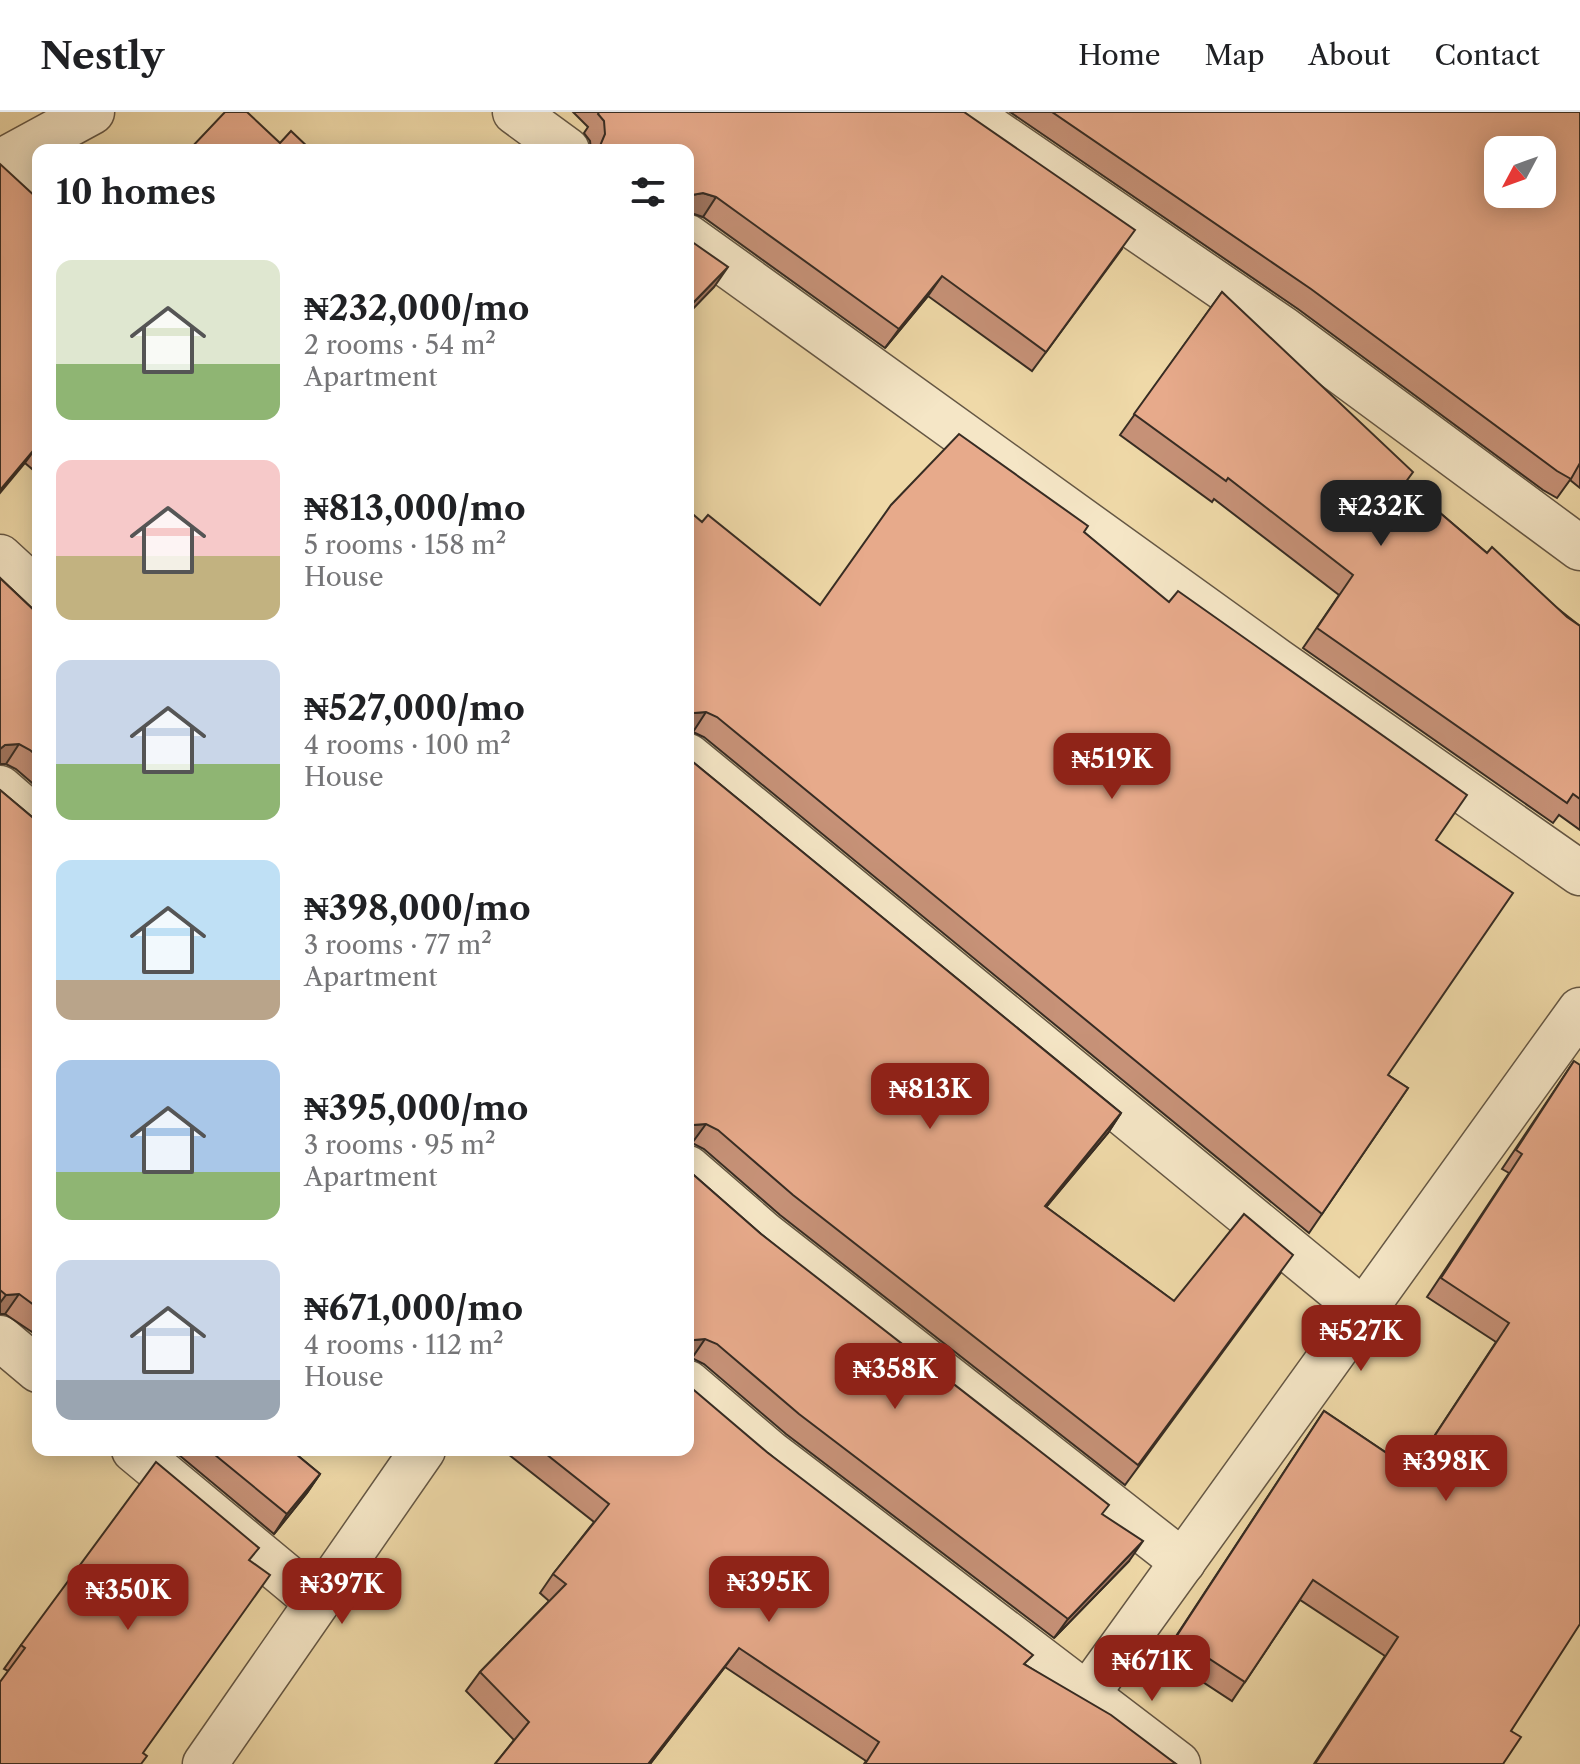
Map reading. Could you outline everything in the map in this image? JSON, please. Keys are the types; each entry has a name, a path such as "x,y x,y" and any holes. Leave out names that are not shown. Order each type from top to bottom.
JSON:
{"street":[{"path":"33,144 92,112"},
{"path":"515,112 559,144"},
{"path":"966,112 1283,329 1580,548"},
{"path":"32,145 2,161 32,184"},
{"path":"694,241 1276,660 1580,873"},
{"path":"0,557 32,586"},
{"path":"694,761 1364,1311"},
{"path":"0,788 32,816"},
{"path":"1086,1696 1580,1010"},
{"path":"694,1173 776,1243 1183,1562"},
{"path":"0,1338 32,1365"},
{"path":"694,1388 770,1453 1178,1764"},
{"path":"141,1456 317,1602"},
{"path":"205,1764 419,1456"}],"building":[{"path":"225,112 247,112 280,143 291,131 305,144 195,144"},
{"path":"964,112 1135,230 1046,352 942,276 899,329 716,197 703,193 694,195 694,144 601,144 605,134 604,121 598,114"},
{"path":"1052,112 1580,112 1580,463 1571,479 1311,289"},
{"path":"0,164 32,193 32,452 0,490"},
{"path":"694,243 728,267 694,302"},
{"path":"1222,292 1413,472 1405,483 1487,553 1492,547 1580,626 1580,799 1573,794 1567,803 1317,628 1353,575 1228,478 1226,481 1134,414"},
{"path":"959,434 1088,526 1084,532 1169,602 1178,591 1467,795 1436,840 1513,893 1388,1075 1408,1088 1322,1214 717,717 706,712 694,713 694,515 702,522 708,515 820,605 891,505"},
{"path":"0,578 32,608 32,752 19,744 5,745 0,749"},
{"path":"694,763 1121,1113 1045,1206 1174,1301 1244,1214 1293,1255 1138,1465 793,1195 718,1130 706,1124 694,1125"},
{"path":"0,790 32,817 32,1304 19,1294 6,1295 0,1290"},
{"path":"1574,1061 1580,1065 1580,1624 1511,1731 1521,1737 1503,1764 1315,1764 1398,1637 1313,1580 1245,1682 1176,1637 1324,1411 1412,1470 1509,1323 1441,1278 1522,1154 1516,1150"},
{"path":"694,1175 761,1234 1109,1505 1102,1514 1143,1541 1068,1619 799,1414 717,1344 705,1339 694,1340"},
{"path":"694,1390 768,1453 1033,1655 1024,1664 1111,1715 1176,1764 865,1764 879,1742 739,1648 648,1764 495,1764 529,1722 480,1672 566,1584 553,1574 609,1504 549,1456 694,1456"},
{"path":"216,1456 298,1456 320,1474 287,1514"},
{"path":"156,1462 259,1548 249,1560 270,1575 143,1753 147,1756 141,1764 0,1764 0,1682 25,1648 21,1645"}]}
